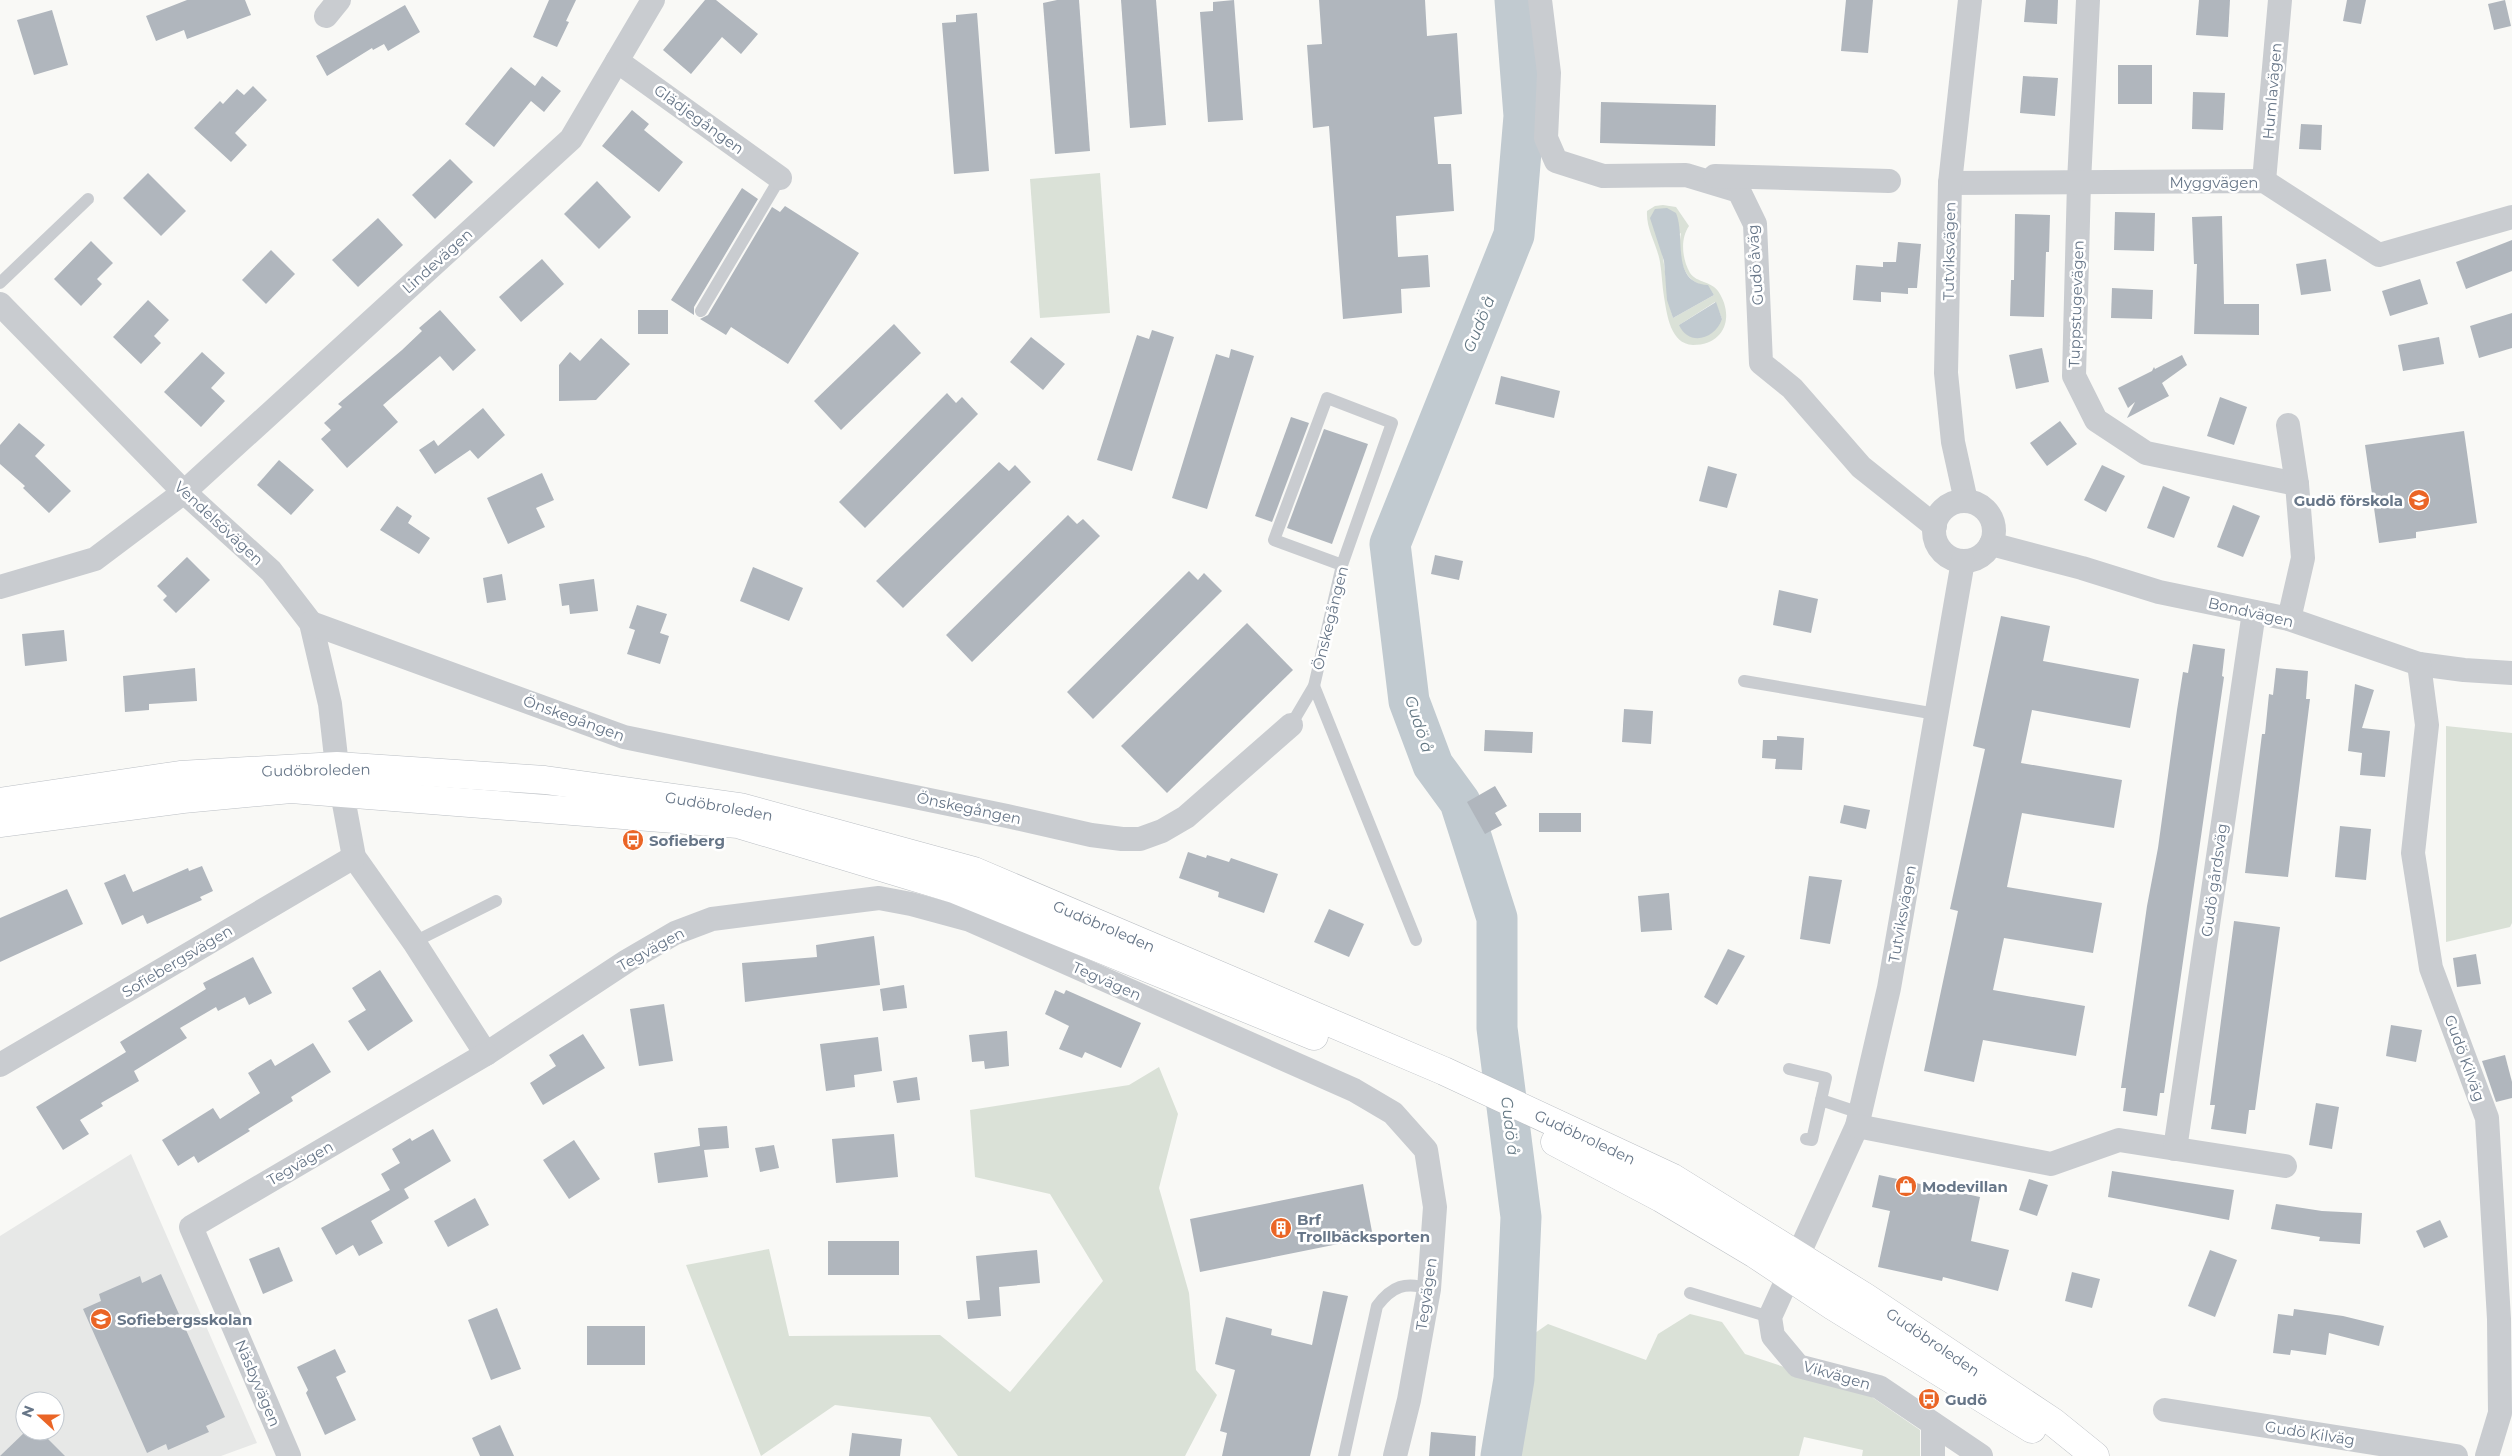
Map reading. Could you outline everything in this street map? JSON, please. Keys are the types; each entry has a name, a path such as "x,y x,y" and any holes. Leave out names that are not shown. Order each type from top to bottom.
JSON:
{"main road":[{"name":"Gudöbroleden","path":"0,802 180,775 337,766 545,780 740,807 853,836 974,871 1466,1089 1530,1120 1661,1198 1793,1265 2053,1422 2095,1456"},
{"name":"Gudöbroleden","path":"0,823 183,799 291,789 738,824 954,889 1466,1089"},
{"name":"Gudöbroleden","path":"1793,1265 2071,1456"}],"street":[{"name":"Lindevägen","path":"0,588 95,559 184,492 571,139 653,0"},
{"name":"Gudö åväg","path":"1540,0 1549,73 1546,138 1556,161 1603,176 1686,175 1739,191 1755,224 1761,363 1792,388 1861,467 1935,526"},
{"name":"Tutviksvägen","path":"1966,501 1953,442 1946,373 1950,183 1970,0"},
{"name":"Tuppstugevägen","path":"2088,0 2079,182 2074,376 2096,420 2146,453 2297,484"},
{"name":"Humlavägen","path":"2264,182 2280,0"},
{"name":"Glädjegången","path":"617,61 780,178"},
{"path":"1686,175 1889,181"},
{"name":"Myggvägen","path":"1950,183 2264,182 2379,255 2512,217"},
{"name":"Vendelsövägen","path":"0,304 184,492 271,570 311,623 330,704 337,766 343,793"},
{"path":"2288,426 2297,484 2303,558 2289,619"},
{"path":"1966,501 1977,504 1986,511 1992,521 1994,532 1991,544 1984,553 1974,559 1963,561 1951,558 1942,551 1936,541 1935,526 1944,509 1954,503 1966,501"},
{"name":"Bondvägen","path":"1991,544 2082,568 2158,592 2289,619 2420,664 2464,670 2512,673"},
{"name":"Tutviksvägen","path":"1793,1265 1826,1197 1859,1120 1889,988 1963,561"},
{"name":"Gudö gårdsväg","path":"2175,1149 2254,612"},
{"name":"Önskegången","path":"311,623 624,737 1091,835 1122,839 1140,839 1162,831 1186,817 1291,725"},
{"name":"Gudö Kilväg","path":"2420,664 2427,725 2413,853 2431,968 2487,1118 2499,1319 2500,1413 2487,1456"},
{"path":"343,793 354,857 414,942 486,1054"},
{"name":"Sofiebergsvägen","path":"0,1065 354,857"},
{"name":"Tegvägen","path":"192,1227 486,1054 627,961 675,933 712,919 879,898 911,904 970,920 1354,1090 1393,1113 1426,1150 1436,1206 1429,1289 1409,1400 1395,1456"},
{"path":"1859,1120 2051,1164 2119,1140 2285,1166"},
{"name":"Näsbyvägen","path":"192,1227 289,1456"},
{"path":"1770,1317 1793,1265"},
{"name":"Vikvägen","path":"1770,1317 1772,1336 1798,1366 1879,1387 1981,1456"},
{"name":"Gudö Kilväg","path":"2165,1410 2456,1456"},
{"path":"1933,1424 1933,1456"}],"lane":[{"path":"701,311 780,178"},
{"path":"0,282 88,199"},
{"name":"Önskegången","path":"1291,725 1314,686 1342,565 1392,423 1327,398 1274,540 1342,565"},
{"path":"1744,681 1936,714"},
{"path":"1314,686 1416,940"},
{"path":"414,942 496,901"},
{"path":"1789,1069 1826,1078 1812,1140 1806,1139"},
{"path":"1821,1100 1859,1120"},
{"path":"1344,1456 1377,1306 1386,1294 1400,1287 1414,1284 1429,1289"},
{"path":"1690,1293 1770,1317"}],"shaded area":[{"path":"1100,173 1110,313 1040,318 1030,179"},
{"path":"1655,206 1676,207 1689,226 1684,237 1683,249 1685,262 1690,273 1696,279 1712,285 1723,300 1726,310 1724,327 1719,335 1704,344 1693,345 1679,339 1668,319 1660,262 1647,218 1647,211","holes":["1681,233 1680,250 1683,267 1692,280 1708,286 1714,295 1673,318 1660,245","1715,302 1722,319 1679,325"]},
{"path":"1667,208 1676,213 1679,223 1682,257 1688,276 1696,282 1708,285 1714,295 1673,318 1667,300 1664,261 1650,218 1655,209"},
{"path":"1716,302 1722,319 1714,331 1702,338 1695,338 1683,332 1679,325"},
{"path":"2446,726 2512,733 2512,923 2510,927 2446,942"},
{"path":"1159,1067 1178,1114 1159,1188 1189,1293 1196,1370 1217,1395 1185,1456 958,1456 930,1417 835,1405 761,1456 686,1265 769,1249 789,1336 940,1335 1010,1392 1103,1281 1050,1194 975,1177 970,1110 1129,1085"},
{"name":"Sofiebergsskolan","path":"131,1154 257,1443 221,1456 0,1456 0,1236"},
{"path":"1690,1314 1722,1322 1745,1354 1869,1395 1920,1430 1920,1456 1862,1456 1863,1450 1804,1437 1799,1456 1518,1456 1525,1340 1548,1324 1646,1360 1658,1334"}],"building":[{"path":"187,0 245,0 251,15 187,39 184,30 156,41 146,16"},
{"path":"549,0 576,0 566,21 569,22 557,47 533,37"},
{"path":"705,0 716,0 758,34 741,54 722,37 691,74 663,50"},
{"path":"1057,0 1079,0 1090,151 1055,154 1043,3"},
{"path":"1121,0 1156,0 1166,125 1130,128"},
{"path":"1234,0 1243,120 1208,122 1200,12 1213,11 1213,2"},
{"path":"1319,0 1425,0 1427,36 1457,33 1462,114 1434,117 1438,164 1451,164 1454,211 1396,216 1398,257 1428,255 1430,287 1401,289 1402,313 1343,319 1329,126 1313,128 1307,45 1322,44"},
{"path":"1846,0 1873,0 1868,53 1841,51"},
{"path":"2026,0 2058,0 2057,24 2024,22"},
{"path":"2199,0 2230,0 2228,37 2196,35"},
{"path":"2347,0 2366,0 2361,24 2343,21"},
{"path":"2505,0 2511,26 2494,30 2488,4"},
{"path":"405,5 420,32 388,51 384,44 373,50 372,48 327,76 316,56"},
{"path":"52,10 68,65 34,75 17,20"},
{"path":"977,13 989,171 954,174 942,23 956,22 956,15"},
{"path":"2118,65 2152,65 2152,104 2118,104"},
{"path":"511,67 535,86 542,76 561,91 544,112 531,101 494,147 465,124"},
{"path":"2023,76 2058,78 2055,116 2020,113"},
{"path":"253,86 267,100 235,133 247,145 231,162 194,128 220,101 223,104 237,89 244,95"},
{"path":"2193,92 2225,93 2223,130 2192,129"},
{"path":"1601,102 1716,105 1715,146 1600,143"},
{"path":"632,110 649,124 644,130 683,162 659,192 602,146"},
{"path":"2301,124 2322,125 2321,150 2299,149"},
{"path":"450,159 473,182 435,219 412,195"},
{"path":"148,173 186,211 161,236 123,198"},
{"path":"597,181 631,217 599,249 564,214"},
{"path":"742,188 758,199 694,307 694,315 671,300"},
{"path":"785,206 859,253 788,364 731,327 726,335 700,319 708,315 772,207 780,212"},
{"path":"2115,212 2155,213 2154,251 2114,250"},
{"path":"2015,214 2050,215 2049,252 2046,252 2044,317 2010,316 2011,280 2014,280"},
{"path":"2222,216 2224,304 2259,304 2259,335 2194,334 2197,264 2194,264 2192,217"},
{"path":"378,218 403,245 358,287 332,260"},
{"path":"2512,240 2512,271 2466,289 2456,262"},
{"path":"91,241 113,263 97,279 102,284 81,306 54,279"},
{"path":"1898,242 1921,244 1917,288 1908,288 1908,294 1881,292 1881,302 1853,300 1856,265 1883,267 1883,262 1896,262"},
{"path":"271,250 295,274 266,304 242,280"},
{"path":"542,259 564,284 521,322 499,297"},
{"path":"2326,259 2331,291 2301,295 2296,264"},
{"path":"2420,279 2428,304 2390,316 2382,291"},
{"path":"2112,288 2153,290 2152,319 2111,318"},
{"path":"148,300 169,320 154,336 161,343 141,364 113,337"},
{"path":"440,310 476,350 453,371 440,356 383,405 398,422 347,468 321,439 331,430 324,423 342,407 338,404 402,350 422,331 419,328"},
{"path":"638,310 668,310 668,334 638,334"},
{"path":"2512,313 2512,348 2479,358 2470,326"},
{"path":"894,324 921,353 841,430 814,401"},
{"path":"1152,330 1174,337 1132,471 1097,460 1137,335 1149,339"},
{"path":"1031,337 1065,364 1043,390 1010,362"},
{"path":"2439,337 2444,364 2403,371 2398,345"},
{"path":"601,338 630,364 596,400 559,401 559,365 570,352 580,361"},
{"path":"2042,348 2049,382 2016,389 2009,355"},
{"path":"1231,349 1254,356 1207,509 1172,498 1216,354 1229,358"},
{"path":"202,352 225,373 211,388 225,401 201,427 164,392"},
{"path":"2182,355 2187,365 2162,383 2169,396 2127,418 2135,402 2128,408 2118,388 2152,371 2154,367 2155,369"},
{"path":"1501,376 1560,391 1554,418 1495,404"},
{"path":"947,393 956,403 962,397 978,414 865,528 839,502"},
{"path":"2220,397 2247,407 2234,445 2207,436"},
{"path":"483,408 505,435 478,459 470,450 435,474 419,450 434,440 438,446"},
{"path":"1291,417 1309,423 1272,522 1255,516"},
{"path":"2060,421 2077,444 2047,466 2030,443"},
{"path":"19,423 45,445 35,456 71,491 49,513 23,488 25,486 0,464 0,445"},
{"path":"1324,429 1368,444 1332,544 1287,528"},
{"path":"2464,431 2477,523 2416,532 2416,538 2379,543 2365,445"},
{"path":"279,460 314,490 291,515 257,485"},
{"path":"999,462 1009,471 1015,465 1031,482 903,608 876,581"},
{"path":"2102,465 2125,476 2106,512 2084,500"},
{"path":"1708,466 1737,474 1727,508 1699,501"},
{"path":"542,473 554,500 536,508 545,527 508,544 487,498"},
{"path":"2163,486 2190,497 2174,538 2147,528"},
{"path":"2233,505 2260,516 2243,557 2217,547"},
{"path":"397,506 412,516 408,523 430,538 419,554 380,530"},
{"path":"1068,515 1077,524 1083,519 1100,536 972,662 946,635"},
{"path":"1435,555 1463,561 1459,580 1431,574"},
{"path":"187,557 210,580 176,613 163,600 167,596 157,586"},
{"path":"753,567 803,588 789,621 740,601"},
{"path":"1189,571 1198,580 1204,573 1222,591 1093,719 1067,692"},
{"path":"502,574 506,600 487,603 483,578"},
{"path":"594,579 598,611 570,614 569,605 562,606 559,584"},
{"path":"1779,590 1818,599 1811,633 1773,625"},
{"path":"637,605 667,614 660,633 669,636 660,664 627,654 635,630 629,628"},
{"path":"2001,616 2050,626 2043,661 2139,679 2130,728 2032,710 2021,763 2122,780 2114,828 2022,813 2007,887 2102,903 2093,953 2004,938 1993,990 2085,1006 2076,1056 1983,1040 1974,1082 1924,1071 1958,911 1950,909 1985,749 1973,746"},
{"path":"1247,623 1293,670 1167,793 1121,746"},
{"path":"64,630 67,661 25,666 22,634"},
{"path":"2193,644 2225,649 2222,676 2224,677 2164,1093 2160,1093 2157,1116 2123,1111 2126,1088 2121,1088 2183,672 2188,673"},
{"path":"195,668 197,701 149,704 149,710 125,712 123,676"},
{"path":"2276,668 2308,671 2306,699 2310,699 2288,877 2245,873 2262,734 2265,734 2269,694 2273,695"},
{"path":"2355,684 2374,690 2362,728 2390,731 2385,777 2360,775 2362,753 2348,751"},
{"path":"1624,709 1653,711 1651,744 1622,742"},
{"path":"1485,730 1533,732 1532,753 1484,751"},
{"path":"1777,736 1804,738 1802,770 1775,769 1776,759 1762,758 1763,740 1777,740"},
{"path":"1495,786 1507,806 1495,813 1502,825 1485,834 1467,802"},
{"path":"1844,805 1870,810 1866,829 1840,823"},
{"path":"1539,813 1581,813 1581,832 1539,832"},
{"path":"2340,826 2371,829 2366,880 2335,877"},
{"path":"1188,852 1206,858 1207,855 1229,862 1231,858 1278,874 1264,913 1218,897 1219,892 1179,878"},
{"path":"202,866 213,891 200,897 202,900 147,924 143,915 122,925 104,883 125,874 133,892 188,868 189,871"},
{"path":"1809,876 1842,880 1830,944 1800,939"},
{"path":"67,889 83,924 0,962 0,918"},
{"path":"1669,893 1672,930 1641,932 1638,896"},
{"path":"1329,909 1364,924 1349,957 1314,942"},
{"path":"2234,921 2280,927 2255,1110 2249,1110 2246,1134 2211,1129 2215,1105 2210,1105"},
{"path":"874,936 880,985 745,1002 742,963 817,957 816,945"},
{"path":"1728,949 1745,956 1717,1005 1704,997"},
{"path":"2476,954 2481,984 2457,987 2453,958"},
{"path":"253,957 272,993 249,1005 245,997 218,1011 216,1007 180,1028 187,1038 134,1071 139,1081 101,1103 103,1106 80,1120 89,1134 63,1150 36,1107 126,1052 120,1042 206,989 203,983"},
{"path":"380,970 413,1021 368,1051 348,1021 366,1010 352,988"},
{"path":"904,985 907,1008 883,1011 880,989"},
{"path":"1055,990 1064,994 1066,990 1141,1023 1121,1068 1085,1052 1082,1058 1059,1049 1069,1026 1045,1014"},
{"path":"664,1004 673,1061 639,1066 630,1009"},
{"path":"2391,1025 2422,1030 2416,1062 2386,1056"},
{"path":"1007,1031 1009,1066 985,1069 984,1061 972,1062 969,1035"},
{"path":"583,1034 605,1068 543,1105 530,1083 556,1066 549,1055"},
{"path":"878,1037 882,1071 854,1075 855,1087 826,1091 820,1044"},
{"path":"313,1043 331,1072 291,1097 293,1101 248,1129 250,1131 198,1163 194,1156 178,1166 162,1140 213,1108 220,1119 260,1093 248,1073 271,1059 275,1066"},
{"path":"2505,1055 2512,1082 2512,1098 2496,1102 2482,1061"},
{"path":"917,1077 920,1100 897,1103 893,1081"},
{"path":"2316,1103 2339,1107 2332,1149 2309,1145"},
{"path":"727,1126 729,1148 704,1150 708,1177 658,1183 654,1153 700,1146 698,1128"},
{"path":"433,1129 451,1161 404,1189 409,1198 371,1221 383,1243 359,1256 353,1245 336,1255 321,1228 390,1190 381,1174 400,1163 392,1149 410,1138 412,1141"},
{"path":"894,1134 898,1177 836,1183 832,1139"},
{"path":"574,1140 600,1179 569,1199 543,1160"},
{"path":"774,1145 779,1168 760,1172 755,1148"},
{"path":"2112,1171 2234,1190 2229,1220 2108,1197"},
{"path":"1879,1175 1980,1197 1971,1241 2009,1250 1998,1291 1943,1277 1942,1281 1878,1267 1890,1211 1872,1207"},
{"path":"2029,1179 2048,1185 2037,1216 2019,1210"},
{"name":"Brf Trollbäcksporten","path":"1363,1184 1373,1237 1200,1272 1190,1219"},
{"path":"475,1198 489,1225 448,1247 434,1221"},
{"path":"2276,1204 2322,1211 2362,1213 2360,1244 2319,1241 2320,1237 2271,1229"},
{"path":"2440,1220 2448,1237 2424,1248 2416,1231"},
{"path":"828,1241 899,1241 899,1275 828,1275"},
{"path":"279,1247 293,1281 263,1294 249,1259"},
{"path":"1037,1250 1040,1283 999,1287 1001,1316 968,1319 966,1301 980,1300 976,1256"},
{"path":"2210,1250 2237,1260 2215,1317 2188,1306"},
{"path":"2072,1272 2100,1279 2092,1308 2065,1301"},
{"path":"161,1274 225,1417 206,1426 209,1432 168,1450 166,1444 147,1453 83,1309 101,1301 99,1294 140,1276 142,1283"},
{"path":"1323,1291 1348,1296 1310,1456 1222,1456 1227,1433 1220,1431 1235,1370 1215,1364 1226,1317 1272,1329 1271,1335 1312,1345"},
{"path":"497,1308 521,1369 491,1380 468,1320"},
{"path":"2294,1309 2343,1316 2384,1326 2379,1346 2329,1333 2326,1355 2291,1350 2290,1355 2273,1353 2278,1314 2293,1316"},
{"path":"587,1326 645,1326 645,1365 587,1365"},
{"path":"335,1349 346,1372 336,1377 356,1420 325,1435 306,1393 308,1390 297,1367"},
{"path":"500,1425 514,1456 480,1456 472,1438"},
{"path":"1431,1432 1476,1436 1475,1456 1429,1456"},
{"path":"852,1433 902,1439 900,1456 849,1456"},
{"path":"16,1441 50,1441 65,1456 0,1456"}],"waterway":[{"name":"Gudö å","path":"1501,1456 1514,1379 1521,1217 1497,1028 1497,918 1460,802 1433,765 1409,701 1390,544 1514,235 1524,116 1515,0"}],"place":[{"name":"Gudö förskola","path":"2419,500"},
{"name":"Sofieberg","path":"633,840"},
{"name":"Modevillan","path":"1906,1186"},
{"name":"Brf Trollbäcksporten","path":"1281,1228"},
{"name":"Sofiebergsskolan","path":"101,1319"},
{"name":"Gudö","path":"1929,1399"}]}
